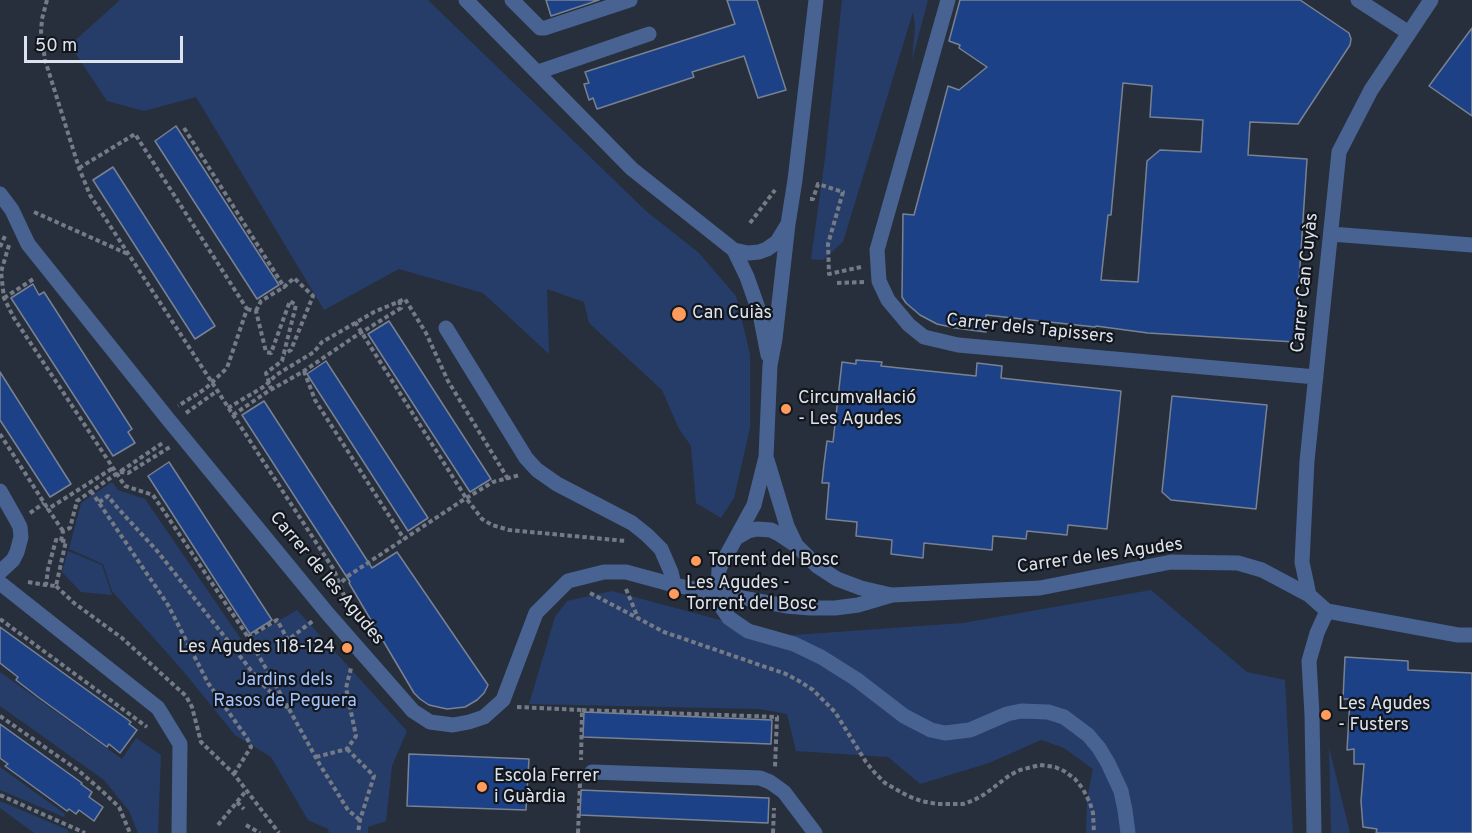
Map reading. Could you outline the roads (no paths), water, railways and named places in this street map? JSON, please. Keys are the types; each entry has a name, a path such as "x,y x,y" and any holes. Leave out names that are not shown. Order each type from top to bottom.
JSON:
{"street":[{"path":"466,0 632,170 734,250 748,253 767,249 777,242 788,224"},
{"path":"512,0 540,28 545,28 630,0"},
{"path":"816,0 770,365 766,457 754,505 718,569 718,593 721,606 729,618 748,631 794,644 821,657 856,679 904,716 931,730 945,733 970,730 1007,714 1021,711 1048,712 1064,717 1088,735 1108,763 1120,791 1128,833"},
{"name":"Carrer dels Tapissers","path":"948,0 877,250 879,281 888,300 909,325 924,337 958,345 1316,377"},
{"path":"1358,0 1409,33"},
{"name":"Carrer Can Cuyàs","path":"1309,595 1302,562 1307,461 1339,152 1371,90 1431,0"},
{"path":"537,72 649,34"},
{"name":"Carrer de les Agudes","path":"0,194 12,210 28,244 328,614 413,711 430,722 453,725 484,717 502,700 536,613 568,581 604,572 626,572 674,585 786,606 835,608 858,605 892,596 1040,588 1171,562 1238,563 1262,570 1309,595 1327,611"},
{"path":"1331,234 1472,245"},
{"path":"734,250 747,277 760,314 770,365"},
{"path":"446,328 525,458 557,484 632,523 662,549 674,585"},
{"name":"Carrer de les Agudes","path":"766,457 787,526 797,546"},
{"path":"0,491 20,527 21,537 13,560 0,572"},
{"name":"Carrer de les Agudes","path":"736,538 757,529 779,534 797,546 817,567 837,579 892,596"},
{"path":"0,582 158,708 180,744 184,832"},
{"path":"1314,833 1309,661 1317,633 1327,611 1458,635 1472,635"},
{"path":"592,772 760,778 784,792 815,833"}],"place":[{"name":"Can Cuiàs","path":"679,314"},
{"name":"Circumval·lació - Les Agudes","path":"786,409"},
{"name":"Torrent del Bosc","path":"696,561"},
{"name":"Les Agudes - Torrent del Bosc","path":"674,594"},
{"name":"Les Agudes 118-124","path":"347,648"},
{"name":"Les Agudes - Fusters","path":"1326,715"},
{"name":"Escola Ferrer i Guàrdia","path":"482,787"}],"park label":[{"name":"Jardins dels Rasos de Peguera","path":"285,691"}]}
